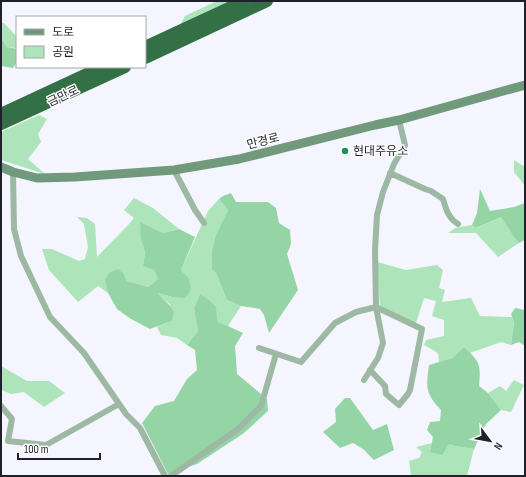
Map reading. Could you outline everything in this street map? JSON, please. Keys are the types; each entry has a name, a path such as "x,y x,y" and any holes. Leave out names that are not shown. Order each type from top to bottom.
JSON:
{"highway":[{"path":"146,47 244,1"},
{"path":"146,58 267,1"},
{"name":"금만로","path":"1,114 100,68"},
{"name":"금만로","path":"1,124 123,68"}],"street":[{"name":"만경로","path":"1,167 13,172 37,178 75,178 174,170 239,159 399,120 525,85"},
{"path":"364,380 378,358 383,343 376,307 374,251 377,215 382,192 405,145 399,120"},
{"path":"174,170 195,210 204,223"},
{"path":"13,172 14,229 22,256 50,317 84,353 126,414 140,428 165,476"},
{"path":"390,173 431,191 443,199 446,211 458,224"},
{"path":"259,348 301,362 335,323 356,312 376,307 422,329 410,390 399,405 386,394 385,386 370,370"},
{"path":"171,476 238,429 260,406 276,354"},
{"path":"1,406 12,419 8,441 46,445 119,404"}],"green space":[{"path":"217,1 234,1 180,25 185,16"},
{"path":"1,23 4,23 16,36 16,48 7,47 1,38"},
{"path":"1,38 7,47 16,49 16,64 13,68 1,66"},
{"path":"39,115 47,119 38,134 41,142 28,159 45,174 1,160 1,132"},
{"path":"514,160 525,167 525,186 514,172"},
{"path":"480,189 490,211 514,207 525,203 525,240 519,243 501,217 476,228 472,225 477,213"},
{"path":"231,193 236,202 268,202 276,208 279,223 290,230 291,244 287,254 298,290 269,333 264,315 260,309 241,306 227,300 216,273 212,269 212,252 215,238 228,210 219,199"},
{"path":"134,198 153,208 179,229 163,233 141,223 141,238 145,252 143,265 154,270 158,279 148,287 127,281 124,274 106,280 108,293 98,286 78,302 49,270 42,249 52,249 79,261 85,259 88,247 84,224 77,217 87,218 95,224 97,257 134,218 124,210"},
{"path":"219,199 228,210 223,223 216,273 227,300 241,306 228,326 217,321 208,299 200,294 194,308 198,331 187,345 177,338 161,335 157,327 172,321 170,304 161,298 158,293 172,297 189,278 181,270 208,211"},
{"path":"501,217 519,243 498,257 476,233 448,233 455,228 472,225 477,228"},
{"path":"140,222 163,233 179,229 195,237 181,270 189,278 191,290 185,298 172,297 158,293 174,312 172,321 150,329 131,319 117,309 108,293 105,280 109,273 118,269 124,274 127,281 148,287 158,279 154,270 143,266 145,252 141,239"},
{"path":"377,262 406,270 437,265 443,270 439,288 445,290 442,302 471,298 480,316 512,317 514,321 511,345 501,342 470,353 464,347 452,358 439,362 438,353 424,345 426,340 444,336 444,320 432,316 436,301 424,298 416,323 413,323 380,307"},
{"path":"200,294 216,307 217,321 243,333 235,346 237,374 267,399 268,411 244,433 197,464 168,474 142,423 155,406 174,401 187,379 197,370 195,350 187,345 198,331 194,308"},
{"path":"515,308 525,310 525,346 519,342 511,345 514,322 511,314"},
{"path":"464,347 473,356 478,364 480,373 479,386 488,393 501,410 486,424 474,449 449,444 442,455 430,452 433,437 427,430 430,422 440,421 441,410 429,394 427,379 429,365 452,358"},
{"path":"1,366 27,381 49,381 65,393 44,407 24,392 11,394 1,390"},
{"path":"514,380 524,385 511,412 501,410 488,393 500,386 506,391"},
{"path":"345,398 350,398 373,430 387,424 394,450 374,460 363,449 353,443 340,448 323,432 336,422 335,409"},
{"path":"432,443 430,452 449,444 474,449 467,476 411,476 409,461 419,458 422,452 416,447"}],"place":[{"name":"현대주유소","path":"345,151"}]}
